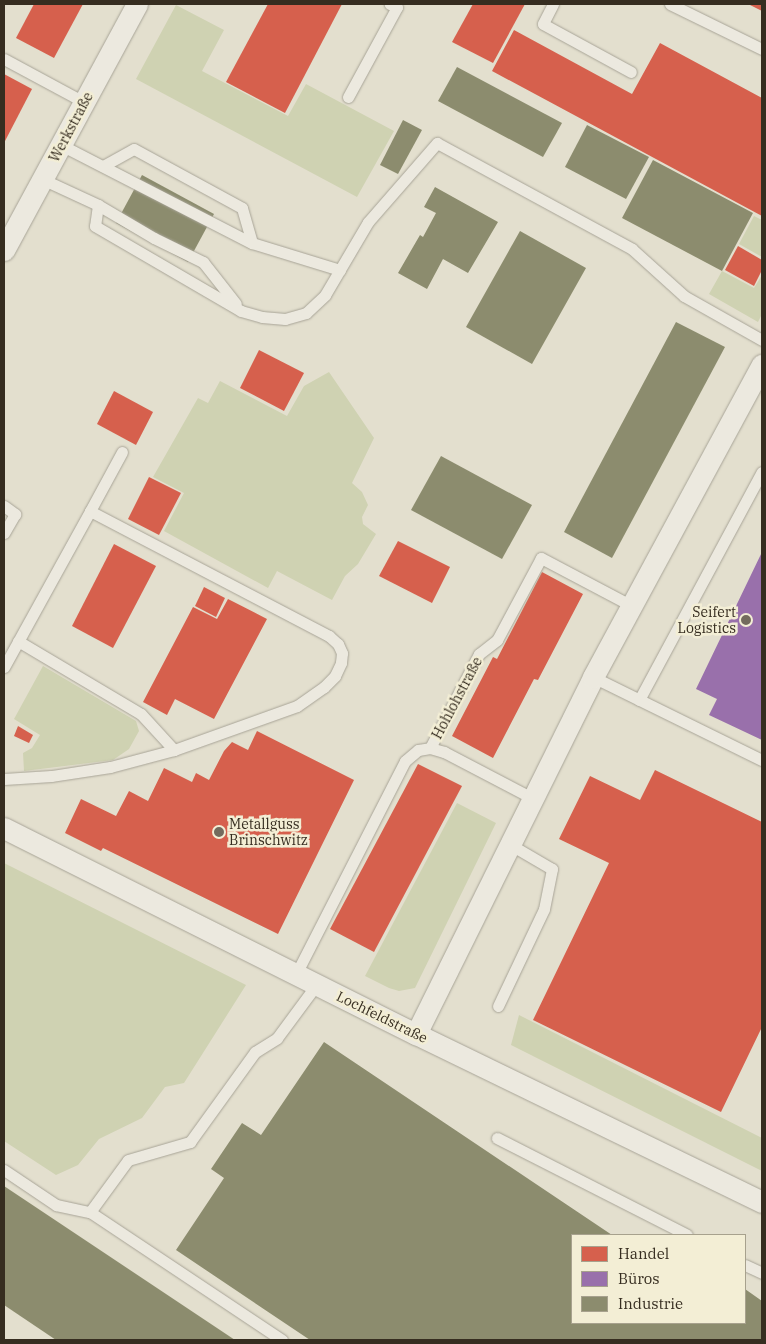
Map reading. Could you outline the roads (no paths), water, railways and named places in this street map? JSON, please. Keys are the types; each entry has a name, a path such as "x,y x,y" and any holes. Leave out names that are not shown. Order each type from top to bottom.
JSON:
{"street":[{"name":"Werkstraße","path":"4,250 137,4"},
{"path":"416,1034 508,844 593,677 762,365"},
{"name":"Lochfeldstraße","path":"4,828 416,1034 762,1202"}],"lane":[{"path":"348,97 397,8 390,4"},
{"path":"553,4 543,24 631,72"},
{"path":"670,4 762,49"},
{"path":"4,59 84,102"},
{"path":"98,205 95,226 241,311 285,319 306,313 325,295 368,222 437,143 632,249 684,296 762,340"},
{"path":"61,144 252,243 340,270"},
{"path":"103,166 134,149 242,208 252,243"},
{"path":"42,179 98,205 154,238 203,262 241,311"},
{"path":"4,668 122,452"},
{"path":"639,700 762,472"},
{"path":"4,506 15,514 4,533"},
{"path":"4,779 51,776 110,767 174,750 298,706 324,687 335,676 341,663 342,653 338,644 329,636 90,511"},
{"name":"Hohlohstraße","path":"430,748 479,654 497,640 541,558 632,606"},
{"path":"18,641 140,714 174,750"},
{"path":"593,677 762,760"},
{"name":"Hohlohstraße","path":"296,974 406,761 418,750 430,748 444,752 532,798"},
{"path":"498,1006 544,909 552,869 508,844"},
{"path":"90,1212 128,1160 190,1142 255,1052 277,1038 317,984"},
{"path":"497,1138 685,1234"},
{"path":"4,1170 56,1205 90,1212 282,1340"},
{"path":"746,1266 762,1274"}],"place":[{"name":"Seifert Logistics","path":"746,620"},
{"name":"Metallguss Brinschwitz","path":"219,832"}]}
